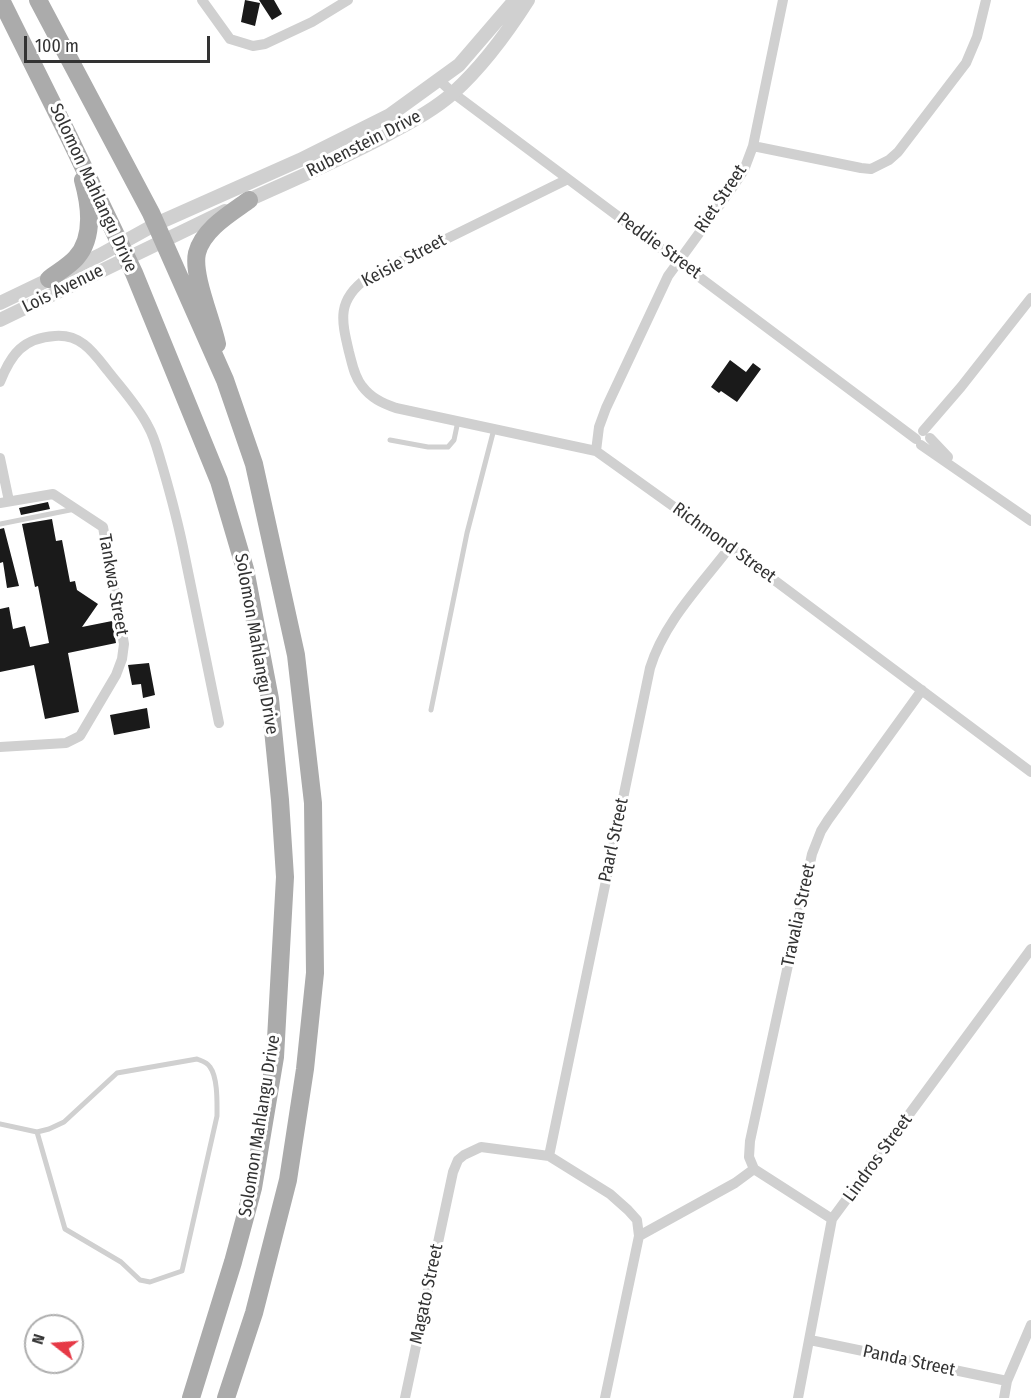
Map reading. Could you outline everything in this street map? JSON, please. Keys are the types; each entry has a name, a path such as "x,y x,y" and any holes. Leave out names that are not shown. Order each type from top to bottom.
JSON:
{"main road":[{"name":"Solomon Mahlangu Drive","path":"1,0 123,250 219,481 245,569 270,699 285,877 274,1057 253,1188 234,1262 191,1398"},
{"name":"Solomon Mahlangu Drive","path":"38,0 159,232 225,380 254,464 296,655 313,803 315,962 305,1069 288,1180 254,1313 226,1398"},
{"path":"50,279 77,257 89,228 90,214 84,184 69,137"},
{"path":"225,380 213,324 197,275 198,252 208,234 226,216 249,200"}],"street":[{"path":"202,0 230,39 253,46 265,44 301,27 348,0"},
{"name":"Rubenstein Drive","path":"159,232 390,115 440,81 459,65 515,0"},
{"name":"Rubenstein Drive","path":"159,232 249,200 372,144 422,116 453,93 481,64 528,0"},
{"name":"Riet Street","path":"596,450 599,427 606,408 668,276 744,170 753,146 783,0"},
{"path":"753,146 861,168 871,169 889,160 912,135 966,63 977,38 986,0"},
{"name":"Peddie Street","path":"440,81 453,93 879,410 890,421 923,437 1031,522"},
{"name":"Keisie Street","path":"377,401 360,385 345,334 342,316 344,306 356,286 366,278 568,179"},
{"path":"123,250 159,232"},
{"name":"Lois Avenue","path":"0,303 100,255 123,250"},
{"name":"Lois Avenue","path":"0,320 123,250"},
{"path":"923,437 1031,298"},
{"path":"0,382 8,362 16,351 24,346 42,337 62,335 74,337 92,350 139,411 153,436 176,509 219,723"},
{"name":"Richmond Street","path":"377,401 396,408 596,450 1031,772"},
{"path":"0,458 5,502"},
{"name":"Tankwa Street","path":"0,747 74,741 117,675 124,644 103,527 53,494 5,502"},
{"name":"Paarl Street","path":"549,1156 655,651 670,625 730,547"},
{"name":"Travalia Street","path":"754,1169 749,1157 750,1142 817,839 828,820 922,690"},
{"name":"Lindros Street","path":"798,1398 832,1219 1031,949"},
{"name":"Magato Street","path":"405,1398 453,1172 458,1160 472,1150 481,1148 549,1156"},
{"path":"549,1156 610,1194 637,1220 639,1236 605,1398"},
{"path":"639,1236 735,1183 754,1169 832,1219"},
{"path":"1004,1398 1007,1381 1031,1325"},
{"name":"Panda Street","path":"810,1340 1007,1381"}],"lane":[{"path":"390,440 428,447 448,447 454,440 458,421"},
{"path":"431,710 467,533 494,429"},
{"path":"0,524 76,509"},
{"path":"0,1124 37,1132 50,1129 64,1122 117,1073 197,1059 206,1063 212,1072 218,1101 217,1116 182,1271 150,1282 140,1280 121,1262 65,1229 37,1132"}],"building":[{"path":"245,0 260,3 255,26 241,22"},
{"path":"259,0 274,0 282,14 272,20"},
{"path":"730,360 746,372 753,363 761,369 737,402 711,387"},
{"path":"48,502 50,509 21,515 19,508"},
{"path":"52,519 56,541 62,540 70,582 75,581 77,590 98,604 82,627 112,621 116,643 68,653 79,712 45,719 34,665 0,672 0,609 9,607 13,629 25,626 30,647 49,643 38,586 35,587 22,524"},
{"path":"4,528 19,586 7,588 3,562 0,563 0,529"},
{"path":"149,663 155,695 143,698 141,684 132,685 128,665"},
{"path":"147,708 150,728 114,735 110,715"}]}
